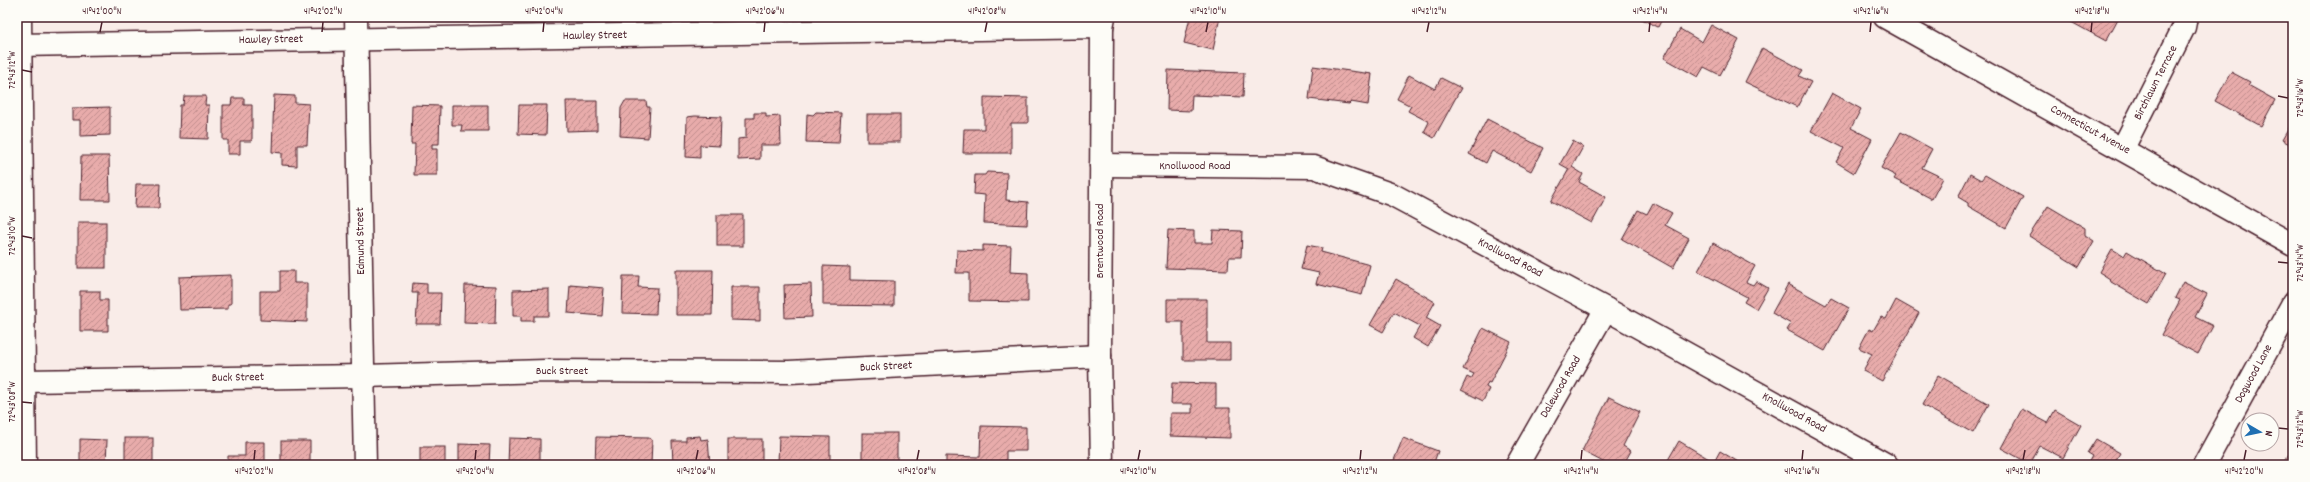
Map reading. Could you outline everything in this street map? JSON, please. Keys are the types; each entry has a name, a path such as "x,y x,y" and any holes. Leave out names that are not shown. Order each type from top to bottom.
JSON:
{"street":[{"path":"20,17 18,45 25,465"},
{"name":"Connecticut Avenue","path":"1885,17 2123,148 2293,245"},
{"name":"Birchlawn Terrace","path":"2123,148 2184,27 2186,17"},
{"name":"Hawley Street","path":"18,45 356,28 1103,22"},
{"name":"Brentwood Road","path":"1102,465 1100,356 1103,22"},
{"name":"Edmund Street","path":"356,28 365,465"},
{"name":"Knollwood Road","path":"1101,165 1314,167 1393,195 1606,309 1887,465"},
{"name":"Dogwood Lane","path":"2204,465 2293,303"},
{"name":"Dalewood Road","path":"1517,465 1606,309"},
{"name":"Buck Street","path":"24,381 364,376 545,371 789,372 1100,356"}],"building":[{"path":"1190,17 1220,17 1213,50 1184,43"},
{"path":"1638,17 1663,17 1658,27"},
{"path":"2062,17 2119,17 2106,41"},
{"path":"1711,25 1739,40 1720,75 1704,67 1698,77 1664,58 1680,29 1702,42"},
{"path":"1762,48 1803,70 1799,76 1811,82 1797,107 1745,82"},
{"path":"1313,66 1372,74 1368,105 1351,102 1349,104 1309,99"},
{"path":"1168,70 1244,73 1243,97 1192,95 1191,111 1167,110"},
{"path":"2231,72 2250,82 2248,85 2275,100 2261,126 2215,101"},
{"path":"1409,75 1435,89 1441,78 1461,88 1434,138 1424,132 1429,122 1408,111 1411,106 1397,99"},
{"path":"1832,93 1861,109 1851,128 1872,139 1854,173 1836,162 1844,148 1811,131"},
{"path":"274,95 295,96 295,103 309,104 307,145 297,145 297,166 282,165 282,153 272,152"},
{"path":"184,96 206,96 205,105 209,105 208,139 179,138 180,105 183,105"},
{"path":"984,97 1028,98 1028,123 1011,123 1011,153 963,153 964,129 984,129"},
{"path":"232,98 244,98 244,105 252,105 252,141 240,141 240,154 228,154 228,140 223,140 223,105 231,105"},
{"path":"566,101 597,101 597,130 567,131"},
{"path":"625,101 646,101 647,107 650,107 648,138 620,136 621,108"},
{"path":"412,105 440,106 439,144 432,144 432,149 437,149 437,175 414,175 415,144 411,144"},
{"path":"452,105 488,105 488,131 461,131 462,125 452,125"},
{"path":"519,105 547,105 546,135 518,134"},
{"path":"110,107 110,135 80,136 80,120 72,120 72,108"},
{"path":"816,112 841,113 839,143 806,142 807,114 813,115"},
{"path":"754,113 766,113 766,117 780,116 781,145 760,145 760,159 738,160 738,139 746,138 746,118 754,118"},
{"path":"867,114 900,114 900,142 867,142"},
{"path":"687,117 721,117 720,146 700,145 700,158 686,157"},
{"path":"1487,119 1543,148 1531,171 1492,151 1486,163 1469,154"},
{"path":"2293,121 2293,146 2282,140"},
{"path":"1901,132 1932,149 1922,168 1943,178 1932,199 1894,179 1896,176 1881,168"},
{"path":"1573,141 1583,147 1572,167 1583,174 1579,182 1606,197 1592,223 1551,201 1569,169 1560,164"},
{"path":"81,156 109,156 110,200 80,200"},
{"path":"987,172 1007,173 1006,200 1028,202 1027,225 984,223 985,195 974,194 975,175 985,175"},
{"path":"1970,174 1981,180 1985,175 2023,197 2006,228 1968,206 1968,203 1958,197"},
{"path":"136,184 160,184 159,208 135,208"},
{"path":"1653,203 1672,213 1665,225 1689,238 1673,268 1622,239 1638,210 1647,214"},
{"path":"2048,206 2085,228 2085,235 2094,241 2079,267 2029,236"},
{"path":"717,215 743,215 743,246 717,246"},
{"path":"78,222 106,222 106,268 78,268"},
{"path":"1168,230 1194,231 1194,243 1212,243 1213,230 1242,231 1241,257 1229,257 1228,270 1166,268"},
{"path":"1713,243 1755,266 1746,282 1753,285 1756,281 1768,288 1756,309 1744,302 1747,297 1698,271"},
{"path":"983,245 1011,246 1010,272 1028,273 1028,302 969,301 969,273 956,273 957,250 983,251"},
{"path":"1307,245 1322,248 1321,252 1370,265 1362,295 1316,284 1319,273 1301,269"},
{"path":"2112,249 2124,256 2127,251 2166,274 2149,304 2111,282 2110,279 2099,272"},
{"path":"823,266 850,267 850,280 894,281 894,306 823,305"},
{"path":"676,270 713,270 712,315 676,315"},
{"path":"280,271 294,271 294,283 307,283 307,322 260,320 260,291 280,291"},
{"path":"231,275 231,304 228,304 228,309 180,310 179,277"},
{"path":"623,276 639,276 638,287 657,288 656,314 622,313"},
{"path":"1396,279 1435,302 1426,318 1440,326 1428,347 1413,338 1420,326 1394,312 1383,332 1370,325"},
{"path":"2183,282 2207,294 2195,317 2213,326 2198,354 2162,335 2180,300 2175,298"},
{"path":"413,283 427,284 427,293 441,293 440,324 416,324 418,293 412,293"},
{"path":"811,284 812,317 785,318 784,285"},
{"path":"1788,284 1826,305 1831,298 1849,308 1825,351 1787,330 1791,324 1772,313"},
{"path":"465,285 496,286 495,324 464,323"},
{"path":"570,285 604,288 602,316 568,313"},
{"path":"731,287 760,287 760,321 731,320"},
{"path":"549,289 549,316 534,316 534,321 521,321 521,316 513,316 513,290"},
{"path":"80,291 100,291 100,300 108,300 108,331 80,331"},
{"path":"1167,299 1207,299 1207,343 1230,343 1230,360 1183,360 1183,322 1167,322"},
{"path":"1896,300 1919,313 1882,381 1863,371 1872,354 1859,348 1869,329 1873,331 1881,317 1886,319"},
{"path":"1483,328 1511,342 1490,383 1488,382 1486,387 1489,389 1483,401 1461,390 1467,377 1471,379 1474,374 1463,369"},
{"path":"1938,375 1989,404 1973,433 1922,405"},
{"path":"1172,383 1216,384 1216,408 1230,408 1230,438 1170,436 1170,413 1192,413 1192,404 1171,404"},
{"path":"1609,397 1640,412 1623,446 1631,451 1623,465 1609,465 1582,451"},
{"path":"2022,409 2048,423 2055,410 2081,425 2063,458 2040,446 2030,464 2001,448"},
{"path":"981,426 1026,427 1026,451 1006,451 1006,465 946,465 946,456 980,457"},
{"path":"862,433 897,433 897,465 862,465"},
{"path":"700,436 701,440 708,439 710,465 673,465 672,441 686,441 686,437"},
{"path":"779,436 830,437 830,465 778,463"},
{"path":"596,437 649,438 652,440 651,465 595,465"},
{"path":"125,438 153,438 153,465 125,465"},
{"path":"509,438 540,439 540,465 508,465"},
{"path":"1403,438 1438,451 1433,465 1423,462 1422,465 1392,465"},
{"path":"80,439 107,440 106,465 80,465"},
{"path":"728,439 762,439 762,465 728,465"},
{"path":"2096,439 2120,453 2113,465 2087,465 2092,456 2087,453"},
{"path":"281,441 310,441 310,465 281,465"},
{"path":"1679,441 1714,462 1720,451 1740,463 1739,465 1665,465"},
{"path":"245,442 265,442 265,465 228,465 228,456 245,456"},
{"path":"459,444 490,445 489,465 459,465"},
{"path":"420,447 445,447 445,465 420,465"},
{"path":"2293,448 2293,465 2283,465"},
{"path":"1169,460 1225,462 1225,465 1169,465"}]}
